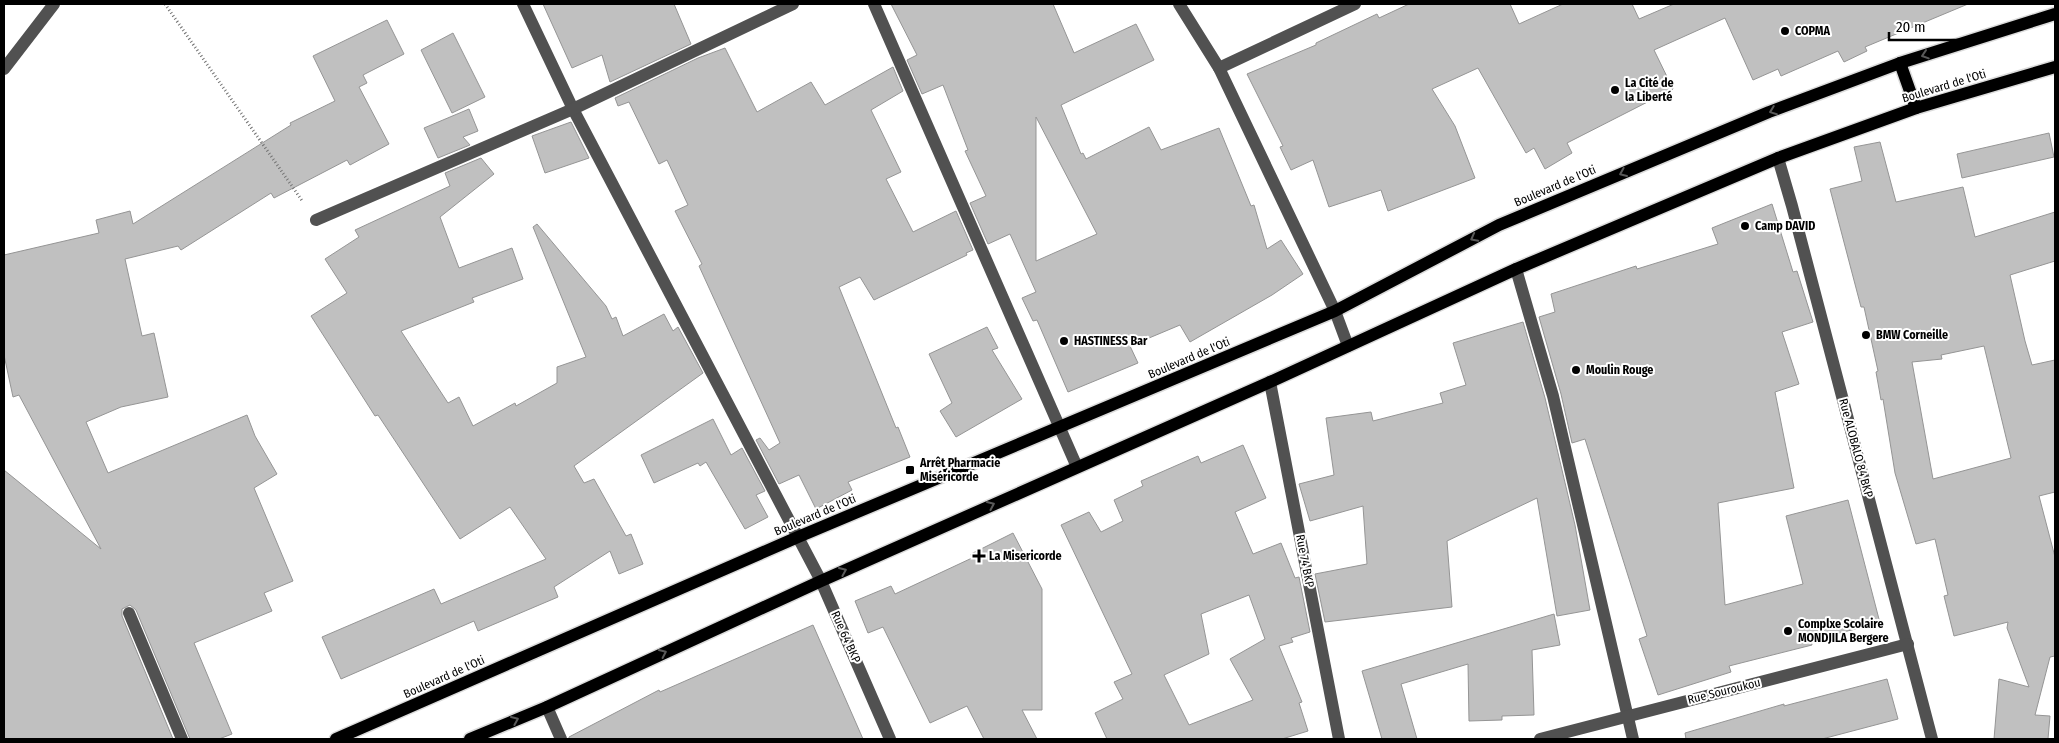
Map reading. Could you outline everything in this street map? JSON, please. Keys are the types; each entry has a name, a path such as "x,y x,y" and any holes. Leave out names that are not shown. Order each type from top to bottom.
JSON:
{"main road":[{"name":"Boulevard de l'Oti","path":"336,739 798,537 1335,311 1499,225 1769,112 1900,63 2055,14"},
{"path":"1900,63 1916,108"},
{"name":"Boulevard de l'Oti","path":"470,739 547,707 821,581 1270,382 1516,269 1778,158 1916,108 2055,67"}],"street":[{"path":"4,69 54,4"},
{"name":"Rue 64 BKP","path":"523,4 573,109 821,581 890,739"},
{"path":"316,220 573,109 793,4"},
{"path":"874,4 1061,426 1077,467"},
{"path":"1179,4 1219,68 1335,311 1348,346"},
{"path":"1219,68 1355,4"},
{"name":"Rue ALOBALO 84 BKP","path":"1778,158 1932,739"},
{"path":"1516,269 1553,396 1633,739"},
{"name":"Rue 74 BKP","path":"1270,382 1340,739"},
{"path":"129,613 182,739"},
{"name":"Rue Souroukou","path":"1540,739 1908,644"},
{"path":"547,707 561,739"}],"path":[{"path":"165,4 316,220"}],"building":[{"path":"543,4 674,4 691,44 610,82 602,55 572,68"},
{"path":"891,4 1053,4 1074,53 1136,24 1154,60 1061,105 1081,154 1083,153 1086,159 1149,127 1161,150 1219,128 1251,206 1254,205 1267,249 1281,240 1303,274 1272,295 1190,342 1180,325 1130,346 1138,363 1068,392 1037,320 1033,321 1022,298 1036,292 1010,234 988,244 970,203 986,196 965,151 968,150 943,85 922,94 907,60 917,55","holes":["1036,117 1097,234 1036,261"]},
{"path":"1409,4 1510,4 1519,24 1563,4 1632,4 1639,19 1674,4 1968,4 1865,47 1867,51 1844,62 1838,51 1781,76 1778,69 1753,80 1725,18 1654,50 1673,89 1567,143 1572,153 1545,169 1534,148 1526,153 1478,68 1432,89 1455,126 1475,178 1388,211 1381,190 1329,207 1313,160 1291,170 1280,147 1283,146 1247,74 1316,45 1316,43 1377,14 1379,18"},
{"path":"387,20 404,54 363,75 367,83 359,87 389,144 350,165 347,160 274,198 271,193 181,250 178,246 125,259 142,336 154,333 168,397 121,407 86,422 108,473 247,415 255,436 277,474 254,488 293,581 264,593 272,611 194,643 232,734 219,739 190,739 136,610 130,605 122,609 122,616 173,739 4,739 4,470 101,549 19,395 13,397 4,355 4,255 99,233 96,220 130,211 133,224 291,125 290,123 335,101 313,56"},
{"path":"453,33 485,97 452,113 421,50"},
{"path":"725,48 757,112 811,82 825,105 893,67 903,91 871,110 901,172 886,179 913,232 956,211 973,250 966,253 967,255 874,300 860,277 839,287 896,428 898,427 910,457 848,482 852,490 816,509 799,475 779,484 756,440 760,438 769,450 780,443 699,266 702,264 675,211 688,205 667,160 659,164 629,102 618,106 615,98 698,58"},
{"path":"469,109 478,131 463,137 470,145 438,158 424,128"},
{"path":"571,122 589,158 545,173 532,136"},
{"path":"2049,133 2054,157 1962,178 1957,154"},
{"path":"1880,142 1896,202 1963,187 1975,237 2055,212 2055,261 2010,275 2032,365 2055,360 2055,492 2039,496 2055,557 2055,656 2050,657 2035,715 2050,716 2048,739 1994,739 1999,679 2029,687 2007,628 2008,622 1954,636 1944,596 1948,595 1935,539 1916,544 1895,473 1883,399 1881,400 1876,372 1878,371 1864,307 1861,307 1830,189 1862,181 1854,147","holes":["1984,346 2011,458 1933,479 1912,362 1942,359 1941,355"]},
{"path":"481,158 494,174 440,217 459,268 512,248 523,279 472,298 474,302 401,331 448,403 459,397 473,426 515,403 516,406 557,383 557,367 586,357 533,227 537,224 606,306 612,319 616,317 623,336 664,314 673,331 678,327 703,373 574,466 584,483 594,479 626,536 631,534 643,564 619,574 610,551 554,587 558,597 478,631 474,621 341,679 322,637 434,589 441,604 546,559 510,507 460,539 378,415 375,416 311,316 347,293 325,259 359,237 355,230 450,186 445,173"},
{"path":"1772,204 1793,272 1797,271 1813,322 1782,332 1799,384 1775,392 1794,488 1718,503 1725,605 1803,584 1786,516 1848,500 1880,623 1811,640 1812,645 1729,666 1731,672 1658,695 1639,639 1647,636 1585,439 1572,443 1561,394 1539,317 1555,312 1551,294 1636,266 1637,269 1718,244 1712,228"},
{"path":"1523,322 1545,398 1575,525 1590,610 1557,616 1537,498 1447,541 1452,607 1325,622 1315,574 1367,564 1363,506 1310,521 1299,484 1334,475 1326,418 1371,412 1373,421 1443,403 1440,393 1466,385 1453,343"},
{"path":"987,327 998,348 992,350 1022,399 956,437 940,411 952,403 929,354"},
{"path":"713,419 731,455 742,448 765,491 756,495 768,517 745,529 706,462 700,466 698,463 654,483 641,455"},
{"path":"1243,445 1266,498 1235,512 1253,554 1281,543 1295,578 1299,577 1310,632 1291,638 1293,642 1279,646 1302,702 1299,703 1308,731 1282,739 1107,739 1095,713 1123,699 1114,682 1132,674 1061,525 1089,512 1101,532 1123,521 1114,500 1143,486 1141,481 1198,456 1201,463","holes":["1249,595 1265,639 1230,659 1253,700 1189,725 1164,675 1209,654 1201,614"]},
{"path":"1013,533 1042,589 1042,710 1022,710 1037,739 984,739 967,706 930,723 883,627 868,633 855,601 891,586 895,594 972,558 971,554"},
{"path":"1554,614 1560,645 1532,650 1534,715 1502,716 1502,720 1469,721 1468,664 1401,684 1417,739 1382,739 1362,671"},
{"path":"813,625 863,739 569,739 569,737 659,690 660,692"},
{"path":"1887,679 1898,719 1822,739 1686,739 1685,733 1784,704 1784,706"}],"place":[{"name":"COPMA","path":"1785,31"},
{"name":"La Cité de la Liberté","path":"1615,90"},
{"name":"Camp DAVID","path":"1745,226"},
{"name":"BMW Corneille","path":"1866,335"},
{"name":"HASTINESS Bar","path":"1064,341"},
{"name":"Moulin Rouge","path":"1576,370"},
{"name":"Arrêt Pharmacie Miséricorde","path":"910,470"},
{"name":"La Misericorde","path":"979,556"},
{"name":"Complxe Scolaire MONDJILA Bergere","path":"1788,631"}]}
